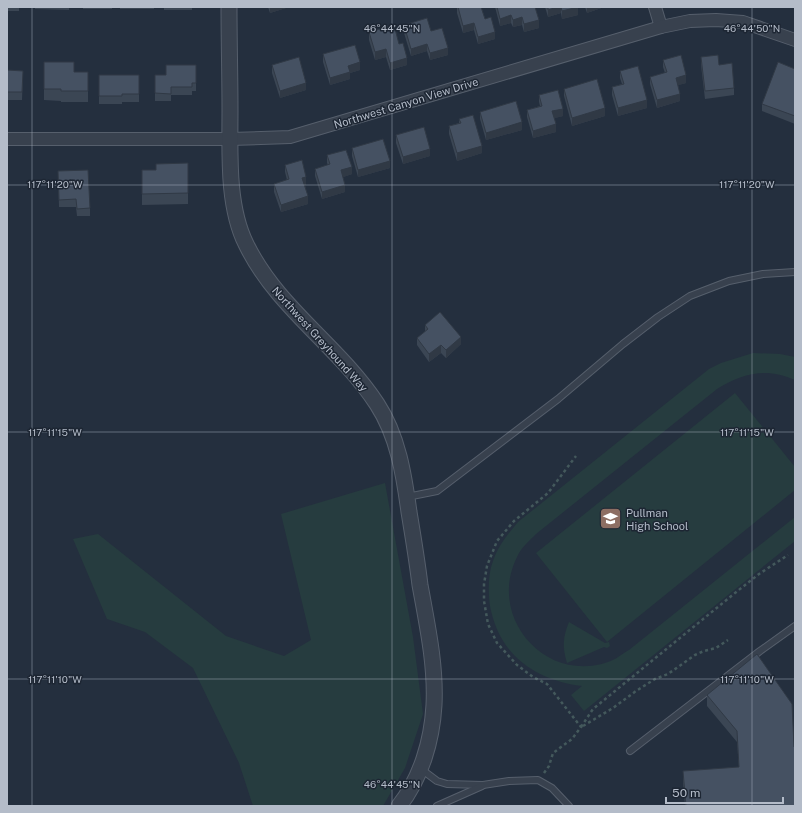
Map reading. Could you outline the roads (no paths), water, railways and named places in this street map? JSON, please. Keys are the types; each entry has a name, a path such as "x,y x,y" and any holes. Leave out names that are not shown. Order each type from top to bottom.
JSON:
{"street":[{"name":"Northwest Greyhound Way","path":"229,7 232,188 236,214 245,243 268,280 282,298 359,379 378,405 394,438 400,462 434,672 434,705 428,748 420,769 399,806"},
{"path":"655,7 661,27"},
{"name":"Northwest Canyon View Drive","path":"7,139 230,139 290,137 661,27 690,21 716,20 743,22 795,40"}],"lane":[{"path":"407,498 437,491 558,399 623,344 658,317 690,296 728,281 763,274 795,272"},
{"path":"630,751 795,626"},
{"path":"420,769 437,781 447,784 483,785 509,781 538,780 552,788 569,806"},
{"path":"437,806 483,785"}],"place":[{"name":"Pullman High School","path":"611,519"}]}
